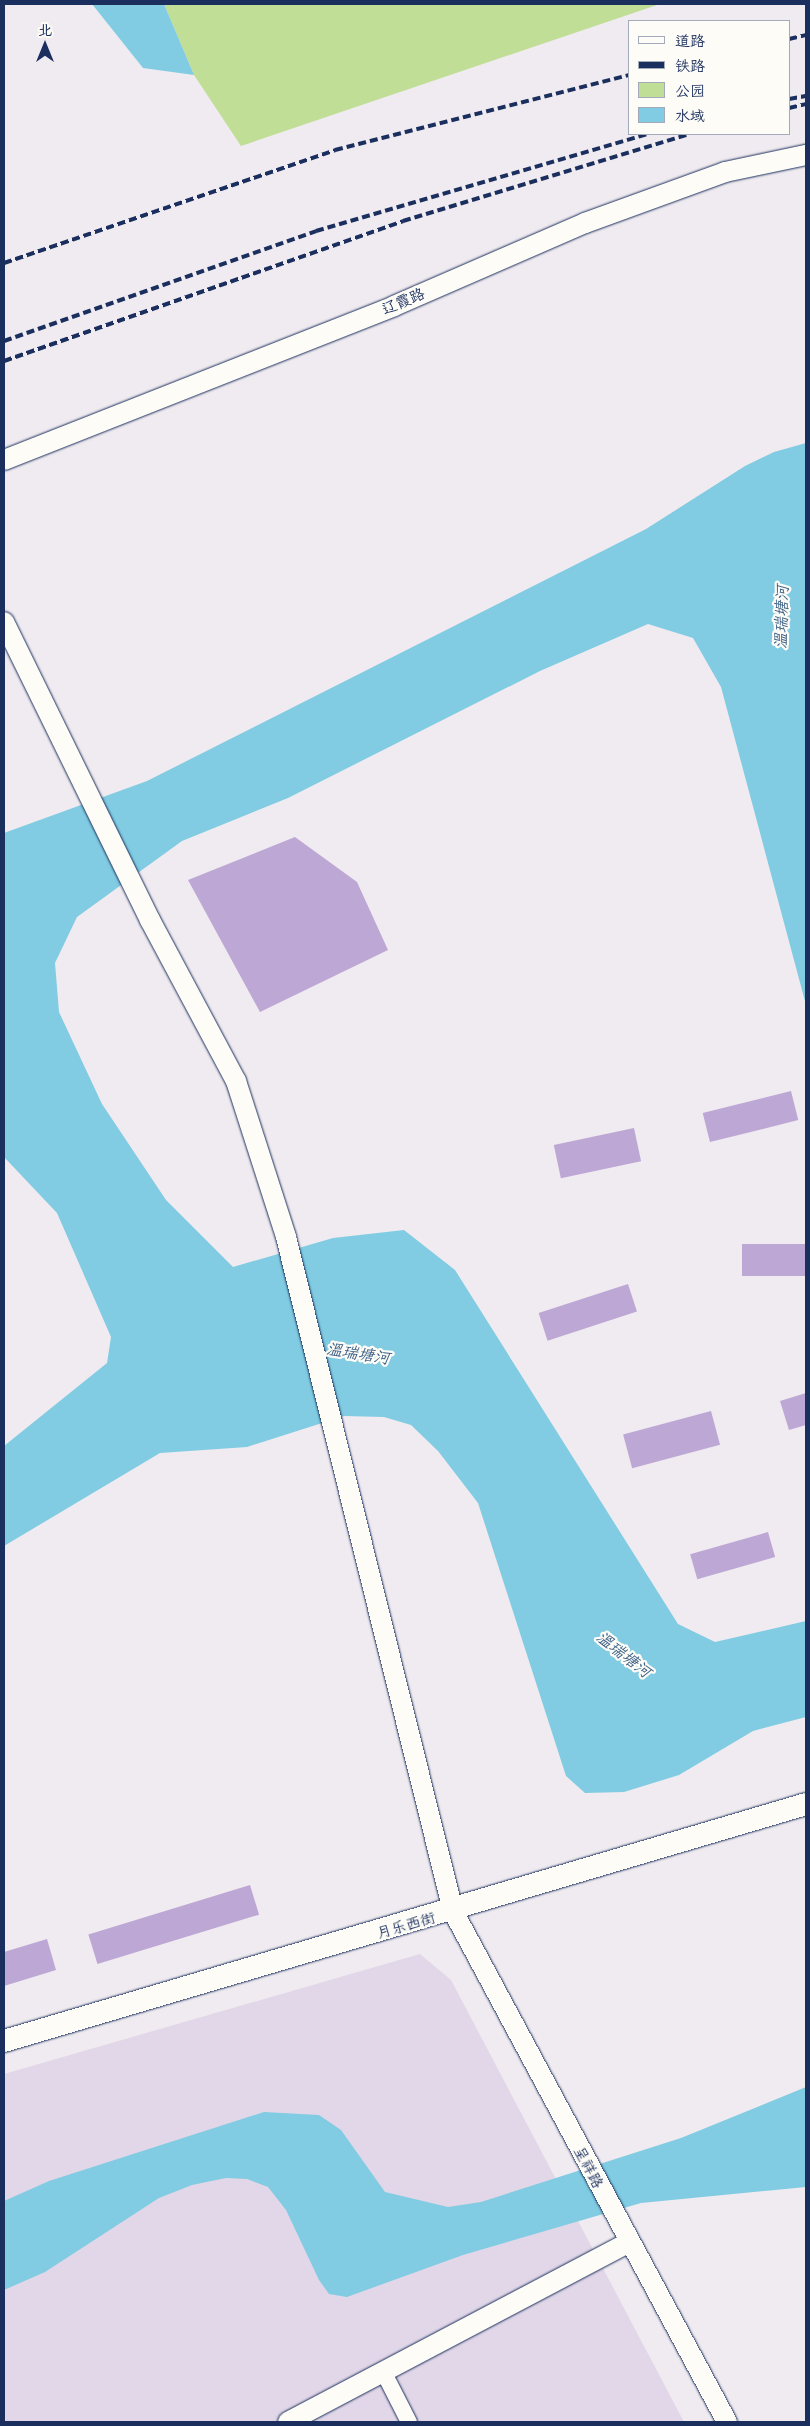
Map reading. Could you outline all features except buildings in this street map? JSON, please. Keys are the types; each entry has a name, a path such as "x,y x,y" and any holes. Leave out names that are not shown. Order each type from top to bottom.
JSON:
{"main road":[{"name":"月乐西街","path":"4,2042 453,1911 806,1804"}],"street":[{"name":"辽霞路","path":"4,460 394,306 585,223 726,172 806,155"},
{"name":"呈祥路","path":"4,622 150,920 236,1081 286,1237 453,1911 616,2220 727,2422"},
{"path":"288,2422 629,2242"},
{"path":"384,2373 409,2422"}],"shaded area":[{"path":"420,1954 451,1980 684,2422 4,2422 4,2074"}],"green space":[{"path":"164,4 660,4 241,146 194,75"}],"water":[{"path":"92,4 164,4 194,75 143,68"},
{"name":"温瑞塘河","path":"806,443 806,1005 721,687 693,638 648,624 540,671 288,798 182,841 77,917 55,963 59,1012 102,1104 166,1200 233,1267 333,1238 404,1230 455,1270 678,1624 715,1642 806,1621 806,1717 753,1731 679,1775 624,1792 585,1793 566,1776 478,1503 438,1451 411,1425 384,1417 344,1416 247,1447 160,1453 4,1546 4,1446 107,1363 111,1337 57,1213 4,1157 4,833 147,781 646,529 745,466 774,452"},
{"path":"806,2087 806,2187 641,2203 463,2255 347,2297 329,2294 319,2280 286,2210 268,2187 247,2179 226,2178 192,2185 159,2198 45,2272 4,2290 4,2201 49,2181 264,2112 319,2115 341,2130 385,2192 448,2207 481,2202 681,2138"}],"railway":[{"path":"790,39 806,35"},
{"path":"4,263 335,150 628,75"},
{"path":"790,99 806,96"},
{"path":"790,108 806,104"},
{"path":"4,341 316,231 645,135"},
{"path":"4,361 403,221 687,135"}]}
